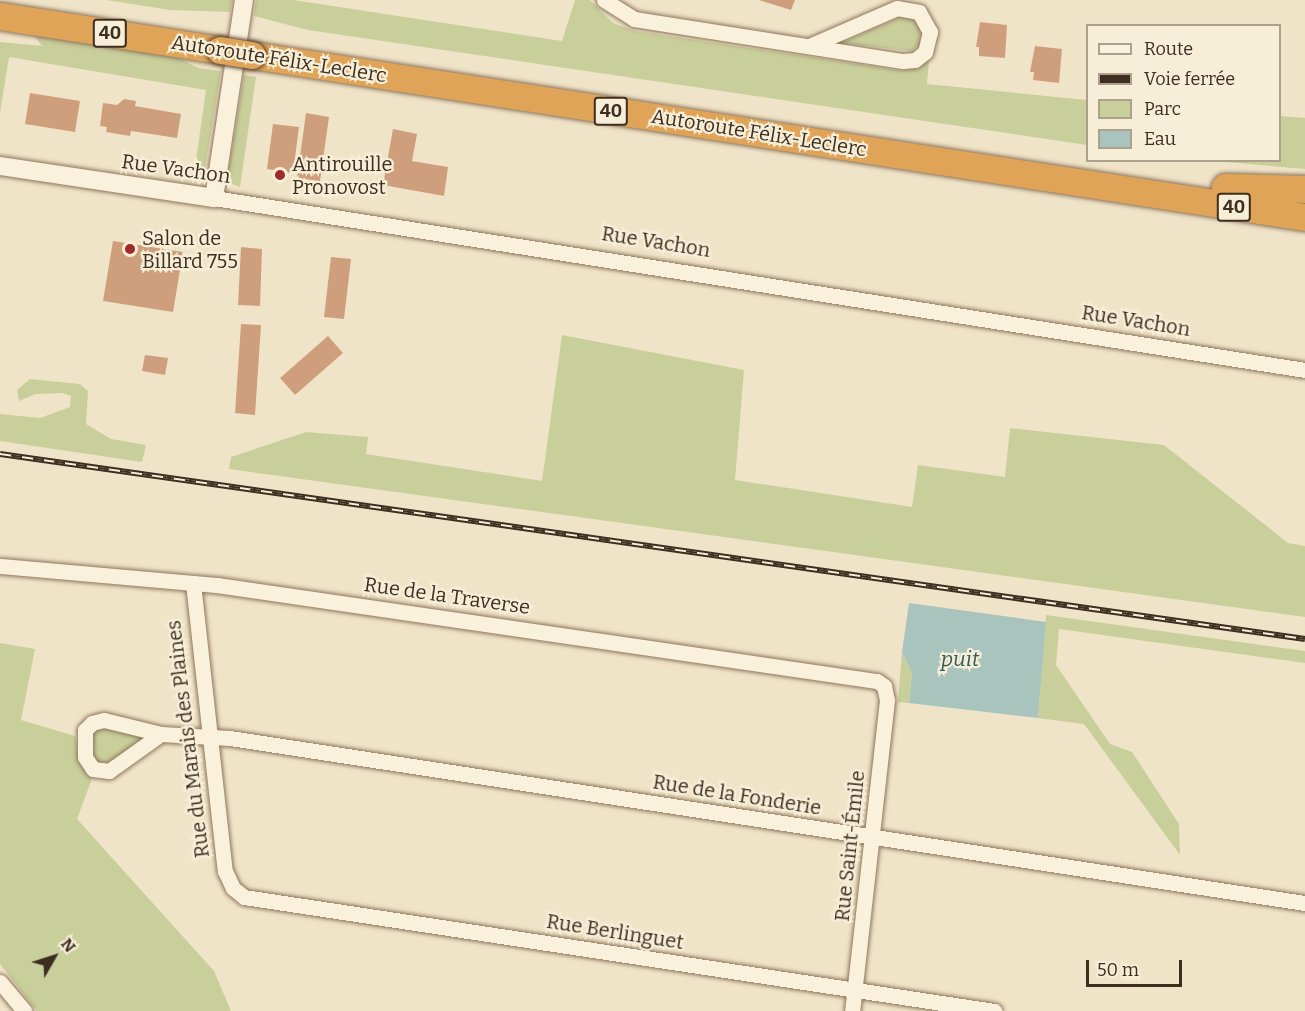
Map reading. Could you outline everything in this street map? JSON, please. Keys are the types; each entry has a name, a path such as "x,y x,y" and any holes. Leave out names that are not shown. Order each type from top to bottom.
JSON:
{"highway":[{"name":"Autoroute Félix-Leclerc","path":"14,0 221,41 1164,196 1305,217"},
{"name":"Autoroute Félix-Leclerc","path":"0,16 221,41"},
{"name":"Autoroute Félix-Leclerc","path":"253,46 1305,199"},
{"path":"1225,187 1305,189"},
{"path":"1164,196 1305,236"}],"street":[{"path":"213,198 244,0"},
{"path":"604,0 634,19 809,46 907,61 925,52 931,36 923,15 902,7 809,46"},
{"name":"Rue Vachon","path":"0,166 1305,369"},
{"name":"Rue de la Traverse","path":"0,566 193,583 872,679 884,686"},
{"name":"Rue du Marais des Plaines","path":"193,583 225,872 233,888"},
{"name":"Rue Saint-Émile","path":"852,1011 887,700 884,686"},
{"name":"Rue de la Fonderie","path":"161,734 109,771 93,769 85,757 84,733 98,720 161,734 210,736 1305,903"},
{"name":"Rue Berlinguet","path":"233,888 248,898 994,1011"},
{"path":"0,982 24,1011"}],"green space":[{"path":"106,0 232,0 230,12 170,10"},
{"path":"256,0 293,0 562,41 575,0 590,0 613,23 635,31 904,71 929,61 927,84 1086,100 1086,145 308,30 254,16"},
{"path":"904,16 914,20 921,28 920,44 911,51 841,43"},
{"path":"33,34 177,57 198,68 221,71 203,182 193,181 206,90 9,57 0,113 0,42 42,46"},
{"path":"244,75 256,77 240,187 232,184 228,173"},
{"path":"1281,116 1305,118 1305,169 1225,162 1281,162"},
{"path":"562,335 744,370 735,480 912,507 918,465 1005,477 1010,428 1164,445 1288,543 1305,546 1305,617 229,469 231,457 306,432 368,437 366,454 542,481"},
{"path":"30,379 80,384 88,391 86,424 111,439 146,445 142,462 0,441 0,414 40,418 70,407 71,396 63,393 36,394 19,401 17,390"},
{"path":"1046,615 1305,651 1305,663 1059,629 1056,665 1110,744 1132,752 1179,824 1180,855 1084,724 1038,718"},
{"path":"0,643 35,649 21,720 75,736 79,759 93,776 77,819 214,971 231,1011 37,1011 0,964"},
{"path":"902,652 912,673 909,703 898,702"},
{"path":"101,726 143,737 111,762 98,763 91,753 92,731"}],"water":[{"name":"puit","path":"909,603 1046,622 1038,718 909,703 912,673 902,652"}],"building":[{"path":"759,0 795,0 791,10"},
{"path":"980,22 1007,25 1005,58 979,56 979,47 976,47"},
{"path":"1035,46 1062,49 1059,83 1033,80 1034,72 1030,72"},
{"path":"30,93 80,101 75,132 25,124"},
{"path":"124,99 136,101 135,106 181,114 177,138 131,131 130,136 106,132 107,127 100,126 103,103 117,105"},
{"path":"306,113 329,117 320,181 297,178"},
{"path":"273,124 299,127 293,173 267,169"},
{"path":"393,129 417,134 412,161 448,167 444,196 383,185"},
{"path":"113,241 183,252 173,312 103,301"},
{"path":"241,247 262,249 260,306 238,305"},
{"path":"331,257 351,259 344,319 324,317"},
{"path":"241,324 261,325 255,415 235,413"},
{"path":"328,336 343,353 295,395 280,378"},
{"path":"145,355 168,358 165,375 142,371"}],"railway":[{"path":"0,454 1305,639"}],"place":[{"name":"Antirouille Pronovost","path":"280,175"},
{"name":"Salon de Billard 755","path":"130,249"}]}
